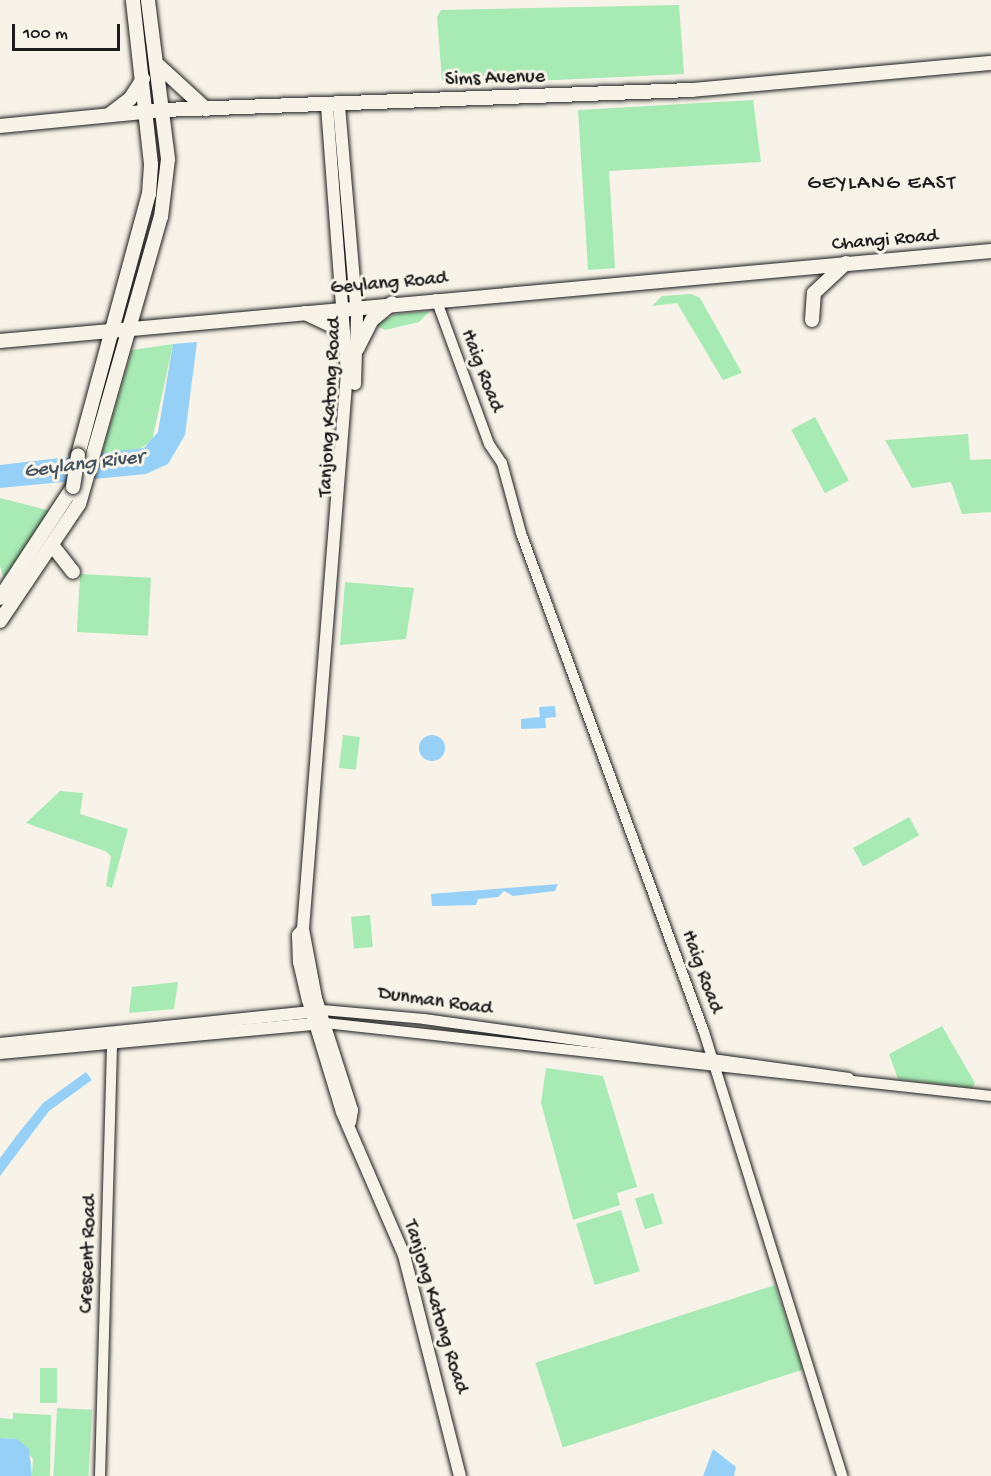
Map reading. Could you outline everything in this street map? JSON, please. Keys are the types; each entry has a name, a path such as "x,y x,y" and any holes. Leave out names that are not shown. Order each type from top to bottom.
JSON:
{"main road":[{"path":"0,598 73,487 78,455 109,330 145,220 151,164 134,0"},
{"path":"0,621 52,545 87,480 161,217 168,159 158,64 148,0"},
{"name":"Sims Avenue","path":"0,126 101,118 163,110 333,106 695,90 991,63"},
{"path":"158,64 170,81 206,109"},
{"path":"101,118 119,110 143,79"},
{"name":"Tanjong Katong Road","path":"333,106 352,350 303,929 298,935 299,962 319,1017 350,1122 404,1256 461,1475"},
{"name":"Changi Road","path":"781,268 991,251"},
{"path":"812,320 814,293 846,263"},
{"name":"Geylang Road","path":"0,340 781,268"},
{"path":"301,312 337,328 352,350 372,320 392,303"},
{"path":"52,545 73,572"},
{"name":"Dunman Road","path":"0,1053 112,1038 319,1017"},
{"name":"Dunman Road","path":"0,1044 112,1038"}],"street":[{"name":"Haig Road","path":"436,299 506,487 710,1056 842,1476"},
{"name":"Dunman Road","path":"319,1017 710,1056 864,1082"},
{"name":"Dunman Road","path":"319,1017 714,1069 991,1096"},
{"name":"Crescent Road","path":"100,1476 112,1038"}],"green space":[{"path":"679,5 684,74 450,85 442,80 437,17 441,10"},
{"path":"753,100 761,162 609,171 615,268 588,270 578,110"},
{"path":"691,294 700,298 742,373 723,380 677,303 652,306 662,296"},
{"path":"430,311 419,322 385,330 375,325 396,314"},
{"path":"173,344 152,441 133,453 101,456 132,350"},
{"path":"815,417 849,481 825,493 791,430"},
{"path":"968,434 970,460 991,459 991,512 962,514 951,482 912,488 885,440"},
{"path":"0,498 51,511 4,579 0,566"},
{"path":"80,574 151,578 148,636 77,632"},
{"path":"345,582 414,588 406,639 340,645"},
{"path":"343,735 360,737 356,770 339,768"},
{"path":"60,791 83,793 80,814 128,829 112,888 106,886 111,856 105,851 26,823"},
{"path":"909,817 919,835 863,866 853,848"},
{"path":"370,915 373,947 354,949 351,917"},
{"path":"178,982 174,1009 129,1013 132,987"},
{"path":"942,1026 975,1083 972,1088 898,1079 889,1054"},
{"path":"546,1068 603,1076 637,1187 617,1193 620,1205 573,1220 541,1103"},
{"path":"653,1193 663,1223 645,1229 635,1199"},
{"path":"621,1210 640,1271 595,1285 576,1224"},
{"path":"775,1285 803,1370 563,1448 535,1363"},
{"path":"40,1368 57,1368 57,1403 40,1403"},
{"path":"57,1408 92,1410 88,1476 53,1476"},
{"path":"13,1413 51,1415 50,1476 32,1476 33,1459 17,1439 0,1438 0,1418 13,1419"}],"water":[{"name":"Geylang River","path":"197,342 185,435 168,464 146,474 0,488 0,465 144,448 158,432 173,344"},
{"path":"555,706 556,717 545,718 546,728 521,729 521,719 540,717 539,707"},
{"path":"432,735 441,739 445,748 441,757 432,761 423,757 419,748 423,739"},
{"path":"558,884 555,891 513,896 504,891 498,897 478,899 476,905 432,906 431,894"},
{"path":"86,1072 92,1080 49,1111 0,1176 0,1158 43,1103"},
{"path":"0,1438 17,1439 29,1449 32,1476 0,1476"},
{"path":"713,1449 736,1467 734,1476 703,1476"}],"district":[{"name":"GEYLANG EAST","path":"882,185"}]}
